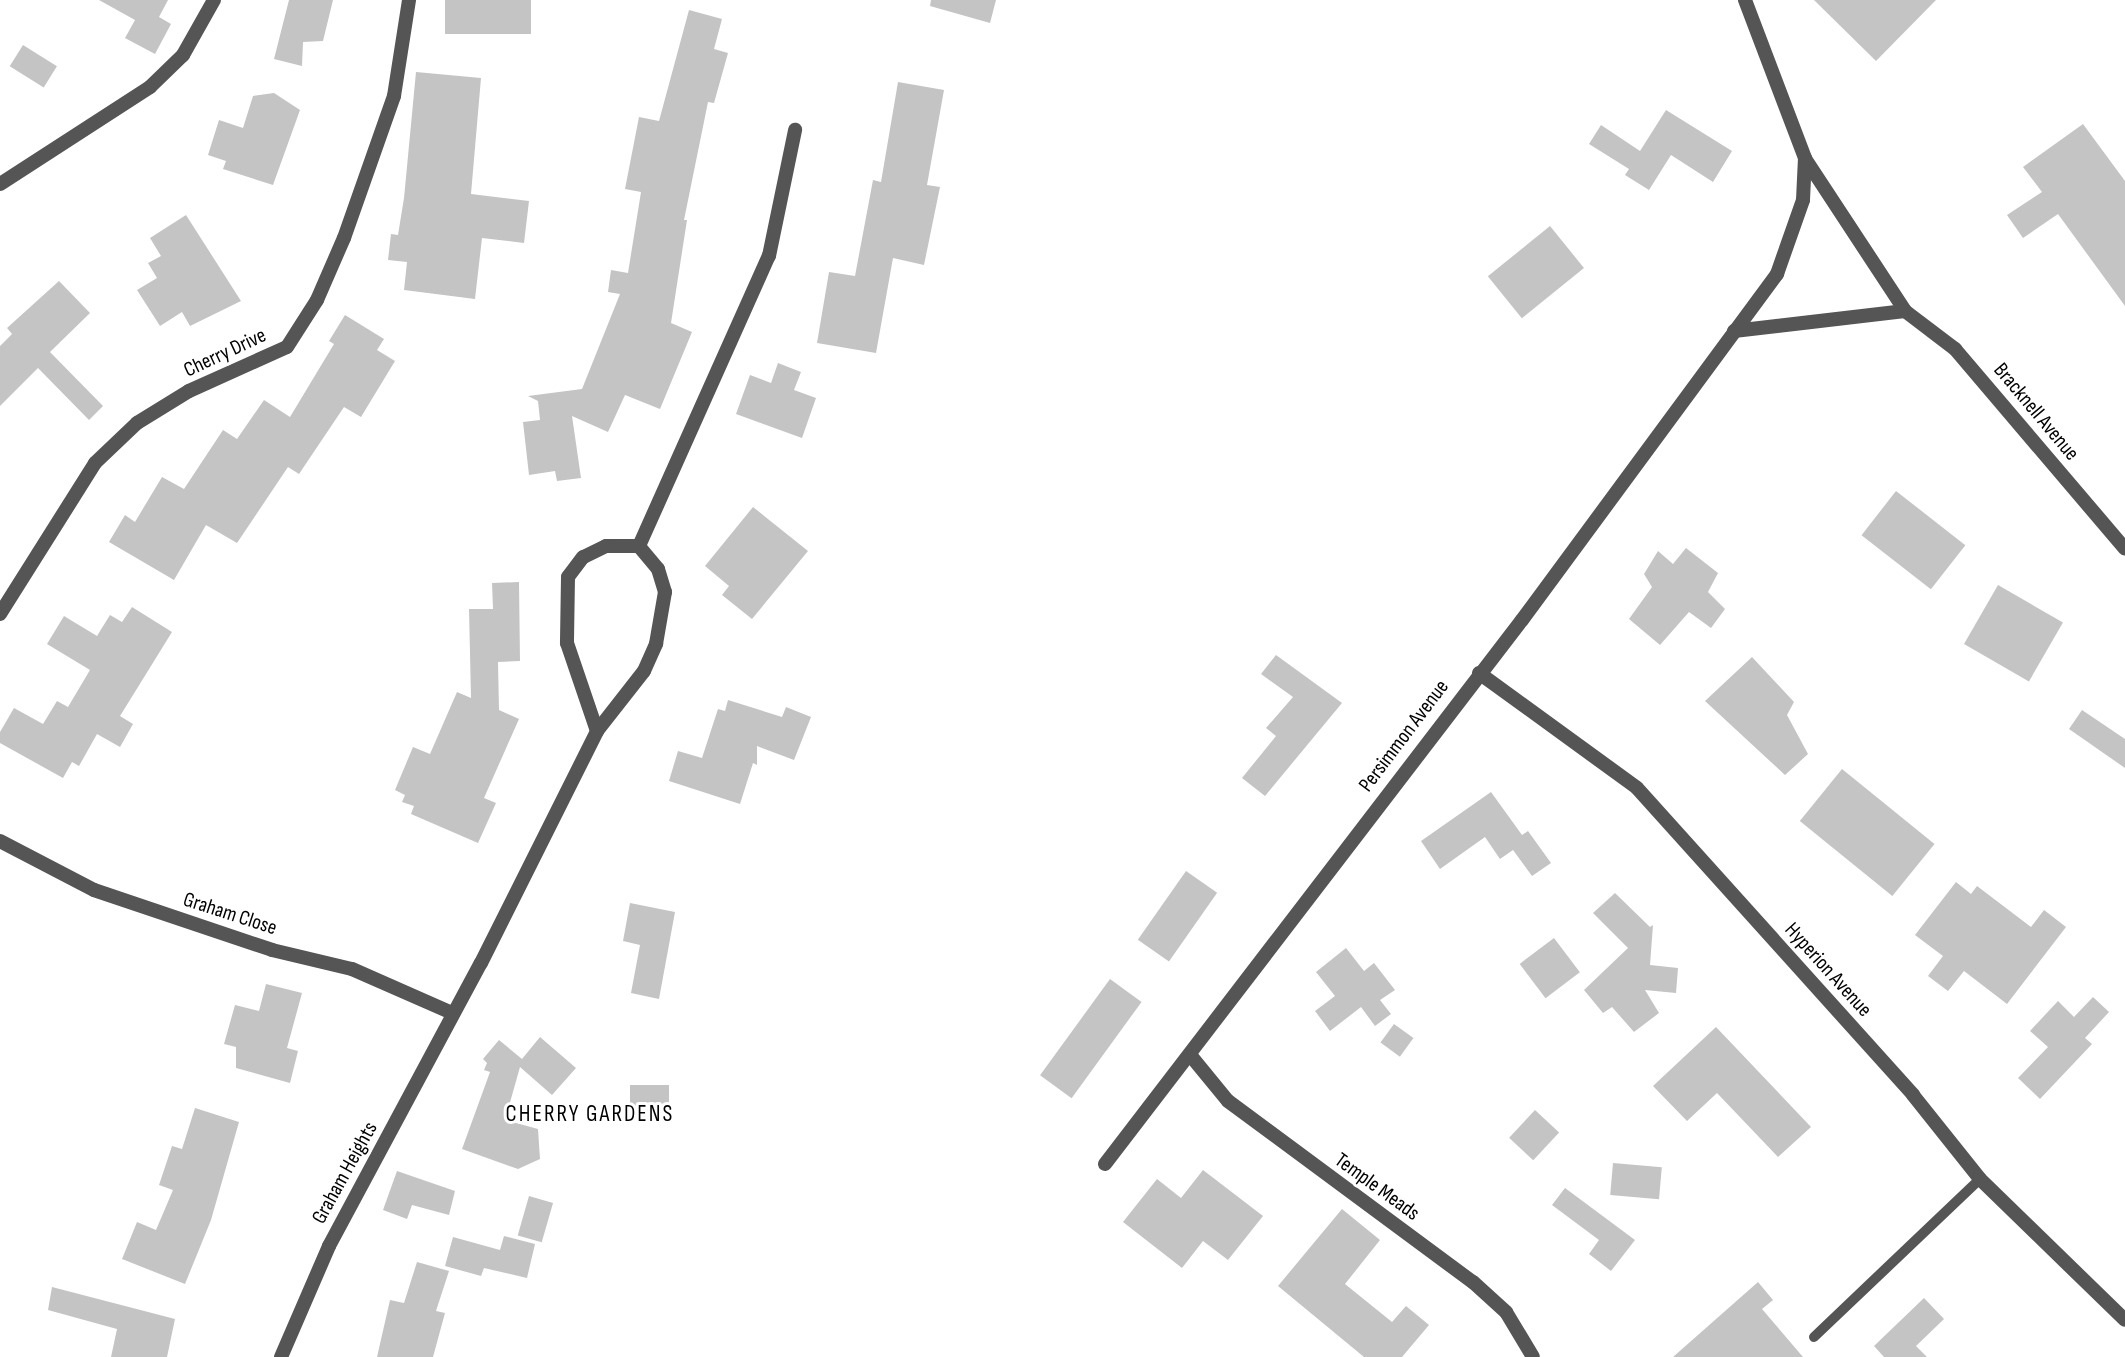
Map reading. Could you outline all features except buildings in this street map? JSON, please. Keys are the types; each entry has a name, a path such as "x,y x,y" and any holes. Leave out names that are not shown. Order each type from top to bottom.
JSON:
{"street":[{"path":"0,184 150,87 183,55 214,0"},
{"name":"Cherry Drive","path":"0,614 95,463 137,423 189,391 287,347 317,300 358,200 394,96 409,0"},
{"path":"1745,0 1805,158"},
{"path":"597,731 567,643 568,578 583,557 606,546 639,546 769,256 795,130"},
{"name":"Bracknell Avenue","path":"1805,158 1905,311 1955,349 2125,549"},
{"name":"Persimmon Avenue","path":"1105,1164 1191,1056 1777,274 1793,238 1803,200 1805,158"},
{"path":"1734,331 1905,311"},
{"name":"Graham Heights","path":"281,1357 329,1246 597,731 644,671 663,616 665,592 658,569 639,546"},
{"name":"Hyperion Avenue","path":"1479,673 1637,788 1913,1095 1980,1179 2125,1320"},
{"name":"Graham Close","path":"0,841 94,890 272,950 352,969 452,1013"},
{"name":"Temple Meads","path":"1191,1056 1228,1101 1473,1282 1506,1312 1532,1357"}],"lane":[{"path":"1814,1337 1980,1179"}],"district":[{"name":"CHERRY GARDENS","path":"590,1114"}]}
